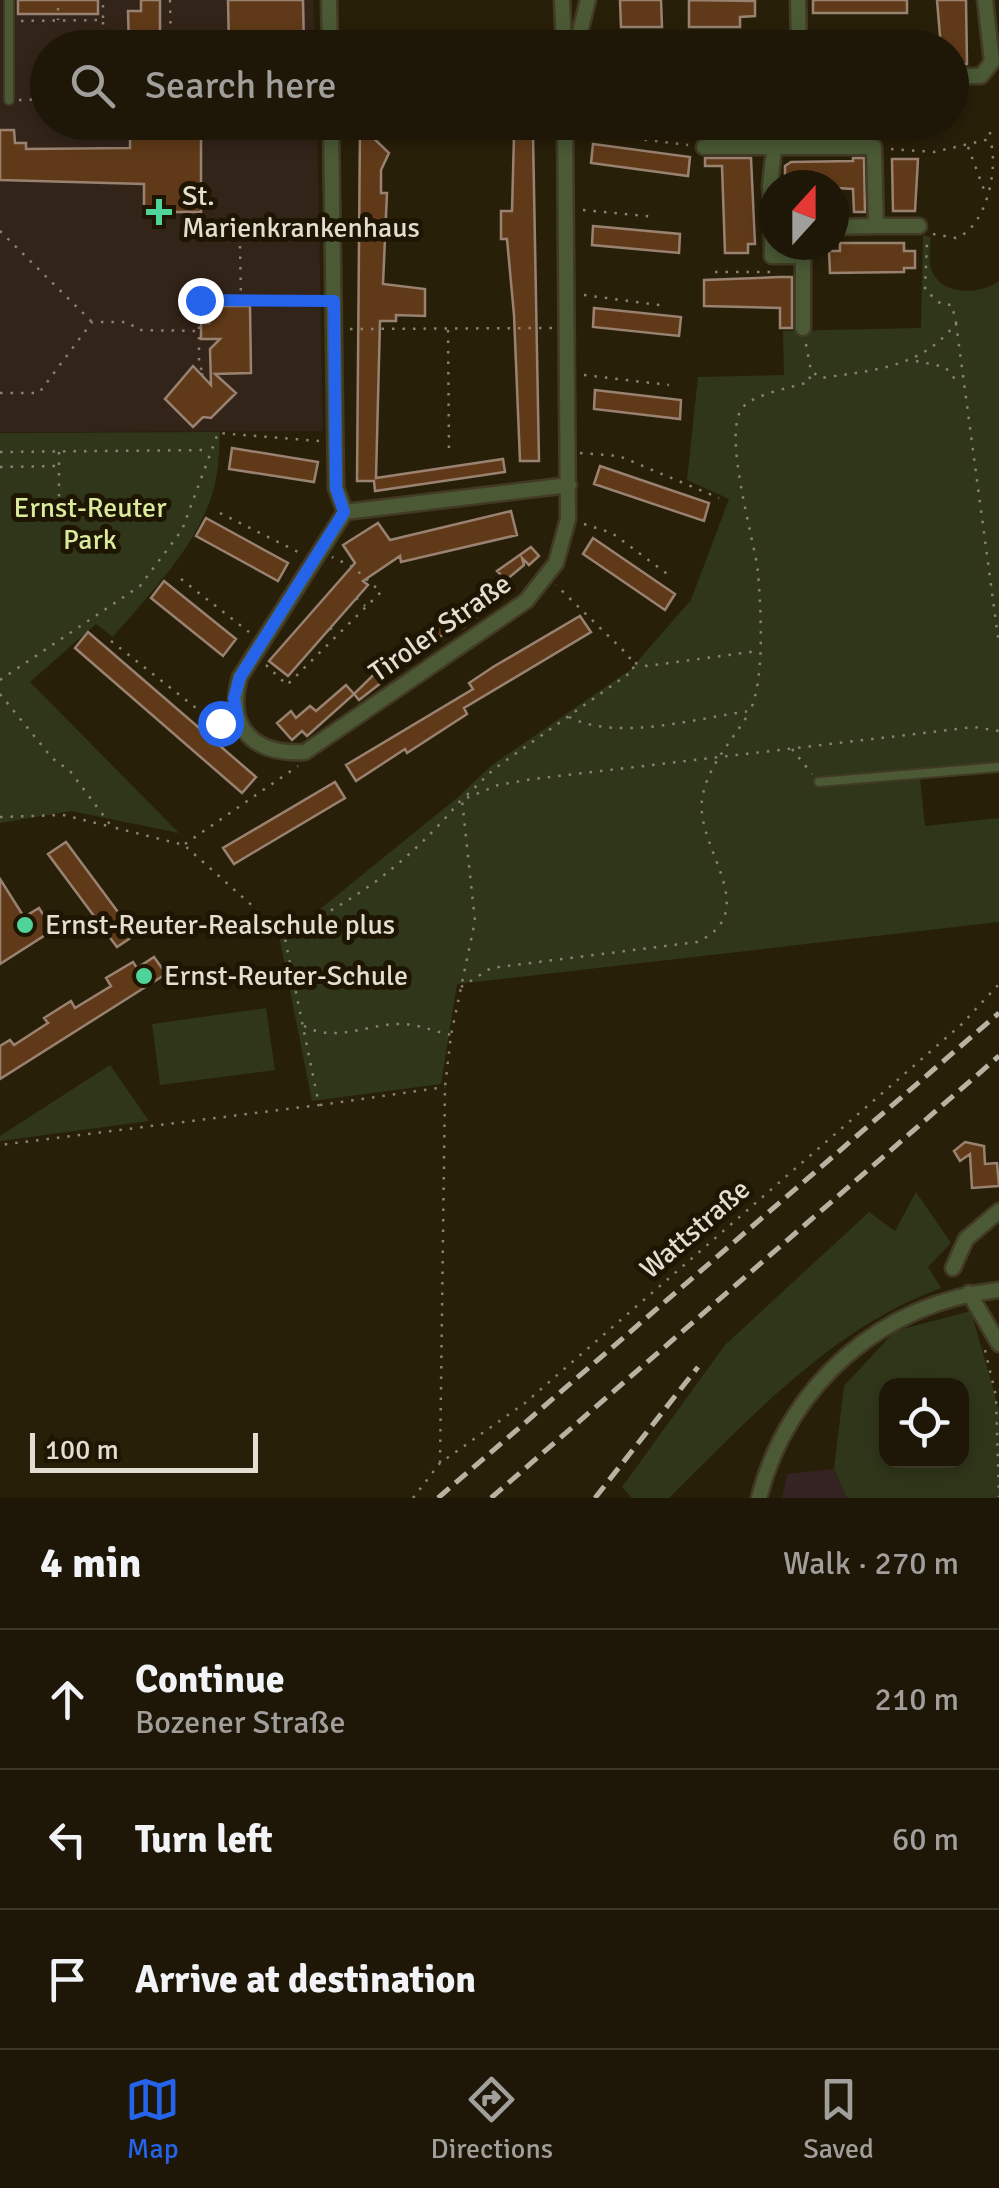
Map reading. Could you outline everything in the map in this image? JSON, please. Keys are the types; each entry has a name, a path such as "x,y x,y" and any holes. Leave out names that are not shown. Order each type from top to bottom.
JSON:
{"street":[{"path":"330,0 330,30"},
{"path":"798,0 799,30"},
{"path":"969,76 981,76 992,62 985,0"},
{"path":"563,30 562,1 588,1 581,30"},
{"path":"305,752 280,753 260,745 238,720 234,698 258,648 344,512 336,488 331,140"},
{"name":"Tiroler Straße","path":"305,752 526,601 548,576 562,548 569,485 566,140"},
{"path":"772,170 774,140"},
{"path":"704,147 874,148 876,226"},
{"path":"849,227 924,229"},
{"path":"803,260 803,328"},
{"path":"344,512 569,485"},
{"path":"953,1268 966,1240 999,1211"},
{"path":"760,1498 786,1429 833,1370 899,1316 970,1293 999,1290"},
{"path":"970,1293 996,1339"}],"lane":[{"path":"9,0 9,100"},
{"path":"819,782 999,767"}],"path":[{"path":"103,0 103,30"},
{"path":"170,0 171,30"},
{"path":"58,8 58,20"},
{"path":"9,21 103,20"},
{"path":"9,100 30,100"},
{"path":"990,131 996,158 977,220 965,235 946,238 924,229 925,290 942,304 952,305 956,323 999,646"},
{"path":"874,148 934,152 990,139"},
{"path":"658,140 704,147"},
{"path":"966,144 977,160 986,196"},
{"path":"566,208 655,217"},
{"path":"0,231 92,322 128,322 138,330 199,331"},
{"path":"240,246 241,300"},
{"path":"715,272 770,272 772,260"},
{"path":"567,293 666,306"},
{"path":"201,375 206,373 199,367 200,300 334,301"},
{"path":"0,393 40,392 92,322"},
{"path":"915,361 956,323"},
{"path":"448,328 449,452"},
{"path":"334,329 568,328"},
{"path":"803,328 811,371 809,382"},
{"path":"461,988 491,968 697,942 711,936 729,909 729,894 701,826 702,797 709,771 722,757 759,692 758,574 735,445 737,418 748,403 821,378 915,361 945,367 962,387"},
{"path":"811,371 821,378"},
{"path":"568,373 669,384"},
{"path":"0,680 140,586 182,530 218,434 336,442"},
{"path":"0,452 211,450"},
{"path":"59,451 59,502"},
{"path":"569,452 619,456 719,498"},
{"path":"0,467 59,466"},
{"path":"181,579 258,648 288,685 381,592 353,566 317,556 220,513"},
{"path":"568,520 612,533 670,576"},
{"path":"548,576 633,662 647,666 758,651"},
{"path":"356,598 366,607"},
{"path":"330,628 338,635"},
{"path":"111,642 210,719 220,723 238,720"},
{"path":"303,659 309,664"},
{"path":"284,934 341,908 368,890 432,834 494,769 630,676 633,662"},
{"path":"0,694 52,758 70,771 112,827"},
{"path":"569,717 598,726 634,726 750,711"},
{"path":"462,800 498,785 974,727 999,731"},
{"path":"791,748 819,782"},
{"path":"184,845 300,764 305,752"},
{"path":"440,1463 445,1087 451,1035 475,921 462,800"},
{"path":"0,817 64,815 184,845 284,934 319,1105"},
{"name":"Wattstraße","path":"412,1498 440,1463 525,1403 962,1024 999,984"},
{"path":"302,1026 317,1033 347,1033 404,1024 451,1035"},
{"path":"0,1145 445,1087"},
{"path":"996,1339 983,1343 996,1396 999,1497"}],"shaded area":[{"name":"St. Marienkrankenhaus","path":"0,0 313,0 314,30 30,30 30,140 317,140 323,431 0,432"},
{"path":"834,1469 847,1498 782,1498 787,1474"}],"green space":[{"path":"923,235 931,237 931,267 944,285 972,291 999,281 999,762 919,769 925,826 999,818 999,922 457,984 441,1084 312,1101 279,935 288,935 492,765 630,670 691,600 729,499 687,480 698,377 784,375 783,331 921,328"},
{"name":"Ernst-Reuter Park","path":"220,432 210,501 174,564 113,637 96,624 30,682 179,833 71,811 0,823 0,433"},
{"path":"266,1008 275,1070 160,1085 152,1024"},
{"path":"110,1065 149,1121 0,1141 0,1136"},
{"path":"916,1192 951,1243 928,1267 941,1288 901,1305 829,1351 762,1407 669,1498 632,1498 622,1487 725,1345 869,1212 895,1231"},
{"path":"971,1311 999,1410 999,1498 847,1498 834,1469 844,1386 895,1331"}],"building":[{"path":"18,0 98,0 98,14 18,14"},
{"path":"141,0 160,0 160,30 129,30 128,11 141,11"},
{"path":"228,0 303,0 304,30 229,30"},
{"path":"620,0 661,0 662,27 621,27"},
{"path":"689,0 755,1 755,16 740,17 740,27 689,27"},
{"path":"813,0 907,0 907,13 813,13"},
{"path":"937,0 966,0 966,30 940,30"},
{"path":"0,130 14,130 15,143 26,143 26,149 130,148 130,140 201,140 201,212 144,212 144,184 0,180"},
{"path":"360,140 376,140 389,153 381,170 381,193 387,193 383,284 425,289 425,316 396,315 396,321 380,321 376,478 503,459 505,472 375,491 374,481 357,481"},
{"path":"514,140 533,140 539,461 520,461 514,315 507,239 501,239 501,211 512,211"},
{"path":"593,144 690,157 688,176 591,163"},
{"path":"705,158 751,158 755,244 748,244 748,253 725,253 722,166 705,166"},
{"path":"864,158 865,212 854,212 849,170 785,170 791,162"},
{"path":"892,159 918,159 915,211 893,211"},
{"path":"593,226 680,234 679,253 592,245"},
{"path":"849,243 904,243 904,251 915,251 915,268 904,268 904,272 830,273 829,260 849,260"},
{"path":"792,277 792,328 780,328 780,308 704,306 704,280"},
{"path":"209,306 250,306 251,373 215,374 236,393 211,418 203,417 193,427 165,399 193,366 211,385 210,349 220,339 201,339 201,323 209,323"},
{"path":"594,308 681,317 679,336 593,327"},
{"path":"595,390 681,400 680,419 594,409"},
{"path":"232,448 318,462 314,482 229,469"},
{"path":"600,466 709,503 704,521 594,484"},
{"path":"511,511 517,535 401,562 400,556 363,581 368,585 288,676 269,661 355,563 343,545 378,523 390,540"},
{"path":"206,518 288,563 278,581 196,536"},
{"path":"593,538 675,594 665,610 583,554"},
{"path":"531,547 539,556 529,565 522,558 524,565 506,580 497,571"},
{"path":"503,577 511,586 464,627 459,622 359,700 354,694 400,649 404,654 456,609 460,614"},
{"path":"164,581 236,639 223,656 151,598"},
{"path":"580,616 591,632 464,708 467,714 356,781 346,765 473,689 469,683"},
{"path":"88,632 256,777 242,793 75,648"},
{"path":"346,685 354,694 307,736 302,731 292,740 277,723 291,711 296,718 310,706 316,711"},
{"path":"335,782 345,798 234,864 223,848"},
{"path":"66,842 135,935 117,947 48,854"},
{"name":"Ernst-Reuter-Realschule plus","path":"0,879 24,917 39,908 53,930 0,964"},
{"path":"154,957 166,974 0,1079 0,1046 10,1040 14,1045 48,1023 44,1018 71,1001 75,1008 111,986 106,978 133,962 137,968"},
{"path":"965,1142 984,1146 985,1164 997,1163 999,1186 972,1188 970,1154 960,1161 954,1151"}],"railway":[{"path":"438,1498 999,1013"},
{"path":"491,1498 999,1056"},
{"path":"595,1498 698,1367"}],"place":[{"name":"St. Marienkrankenhaus","path":"159,212"},
{"name":"Ernst-Reuter-Realschule plus","path":"25,925"},
{"name":"Ernst-Reuter-Schule","path":"144,976"}],"route":[{"path":"200,300 334,301 336,488 344,512 240,677 234,698 238,720 220,723"}]}
